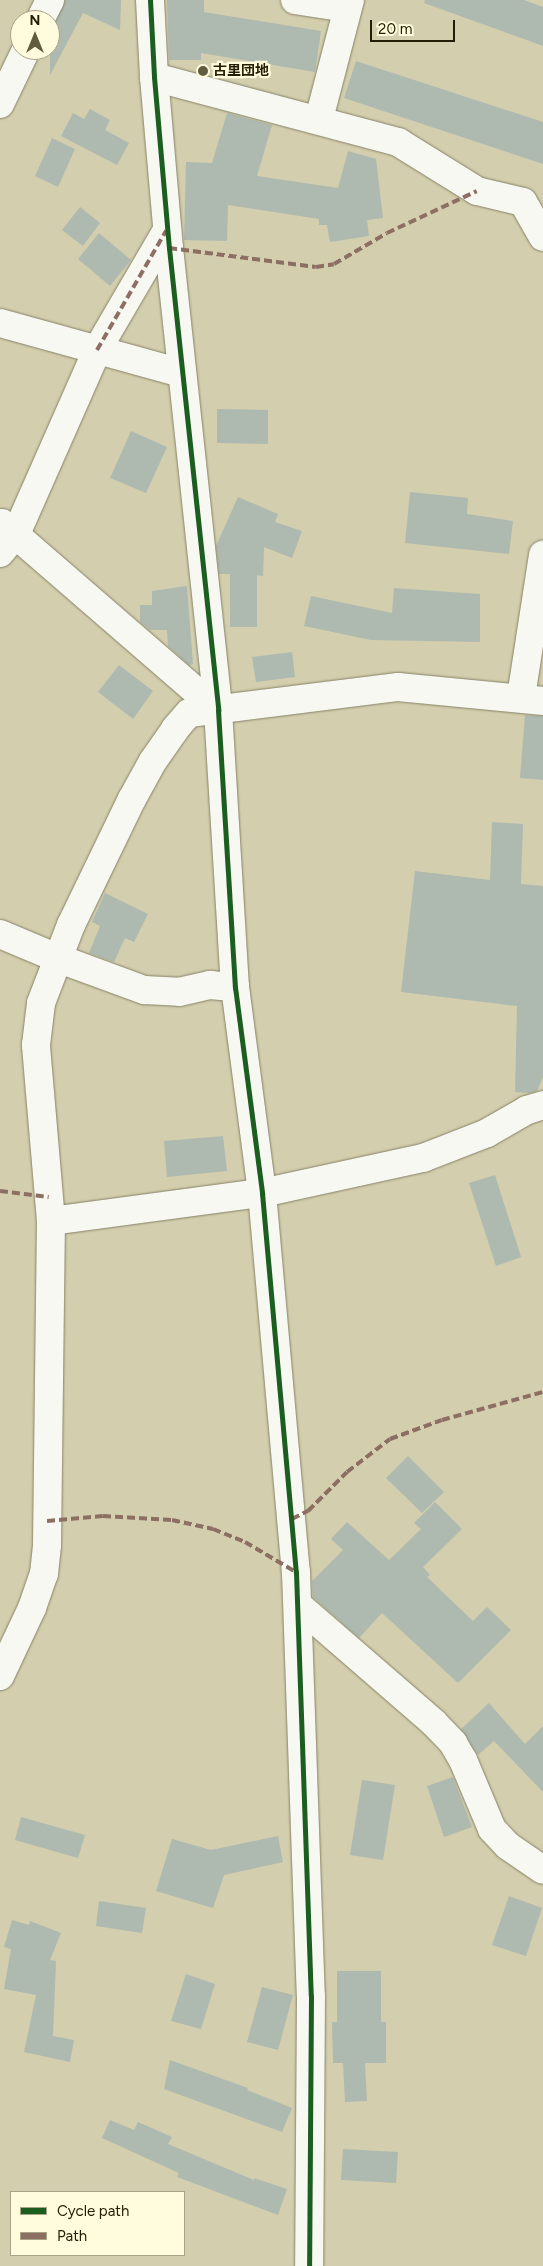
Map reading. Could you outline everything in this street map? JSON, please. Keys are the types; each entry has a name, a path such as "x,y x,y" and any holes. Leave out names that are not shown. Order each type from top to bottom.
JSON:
{"street":[{"path":"150,0 154,77 167,230 218,710 235,987 262,1193 298,1604 311,1996 309,2266"},
{"path":"295,0 349,4 319,119"},
{"path":"0,104 21,60"},
{"path":"154,77 319,119 398,142 477,191 523,202 543,237"},
{"path":"167,230 96,350 5,536 218,710"},
{"path":"0,323 181,373"},
{"path":"0,1676 32,1608 45,1564 50,1221 36,1045 41,1003 57,958 100,862 154,761 175,729 189,713 398,687 532,699 543,554"},
{"path":"0,934 57,958 144,990 179,992 210,985 235,987"},
{"path":"50,1221 262,1193 423,1158 487,1133 527,1110 543,1105"},
{"path":"298,1604 434,1723 453,1743 463,1760 492,1829 508,1846 543,1870"}],"building":[{"path":"65,0 121,0 120,30 83,13 60,56 60,11"},
{"path":"167,0 204,0 204,12 321,31 315,72 201,53 201,60 169,60"},
{"path":"425,0 524,0 543,7 543,46 424,3"},
{"path":"50,60 58,60 50,75"},
{"path":"356,61 543,122 543,164 344,98"},
{"path":"90,109 110,120 105,130 129,143 117,165 61,136 73,113 84,119"},
{"path":"227,113 272,125 257,176 338,188 348,151 376,159 383,218 367,220 369,236 330,242 327,225 319,225 319,219 228,205 227,241 184,240 186,162 212,163"},
{"path":"52,138 75,149 58,187 35,176"},
{"path":"80,207 100,223 83,246 62,230"},
{"path":"99,233 131,260 110,286 78,259"},
{"path":"217,409 268,410 268,444 217,443"},
{"path":"131,431 167,447 146,493 110,478"},
{"path":"410,492 468,498 467,514 513,521 509,554 405,543"},
{"path":"238,497 278,514 275,522 302,531 292,558 264,547 263,576 257,575 257,627 230,627 230,574 219,574 216,546"},
{"path":"187,586 193,664 189,665 168,646 167,630 150,630 140,622 140,605 152,605 152,591"},
{"path":"394,588 480,594 480,642 371,640 304,626 311,596 392,613"},
{"path":"292,652 295,677 256,682 252,657"},
{"path":"119,665 153,691 133,719 98,692"},
{"path":"525,715 543,716 543,780 520,778"},
{"path":"492,822 523,824 521,884 543,886 543,1077 537,1091 530,1093 515,1092 517,1006 401,992 415,871 490,880"},
{"path":"105,893 148,914 134,942 125,938 114,962 89,953 100,926 92,922"},
{"path":"223,1136 227,1171 167,1177 164,1141"},
{"path":"495,1175 521,1257 496,1266 469,1183"},
{"path":"408,1456 444,1492 422,1513 386,1478"},
{"path":"435,1502 462,1529 423,1567 430,1575 427,1577 473,1621 487,1607 511,1630 458,1683 382,1613 359,1638 313,1597 312,1581 343,1550 331,1539 347,1522 389,1560 421,1529 414,1523"},
{"path":"489,1703 525,1744 543,1726 543,1792 494,1741 478,1755 461,1729"},
{"path":"453,1777 472,1827 444,1837 427,1786"},
{"path":"362,1780 395,1785 383,1860 350,1855"},
{"path":"21,1817 85,1835 78,1858 15,1840"},
{"path":"278,1836 283,1862 224,1875 213,1908 156,1891 172,1839 211,1850"},
{"path":"509,1896 542,1908 526,1956 492,1945"},
{"path":"99,1901 146,1908 142,1933 96,1926"},
{"path":"12,1920 29,1925 30,1921 61,1933 50,1960 56,1961 53,2036 74,2040 70,2062 24,2052 36,1995 4,1989 11,1949 4,1947"},
{"path":"337,1971 381,1971 381,2022 386,2022 386,2063 365,2063 367,2101 345,2102 343,2063 333,2063 332,2022 337,2022"},
{"path":"186,1974 215,1984 201,2029 171,2021"},
{"path":"262,1987 293,1995 278,2050 247,2042"},
{"path":"170,2060 248,2088 247,2090 292,2108 282,2132 164,2089"},
{"path":"110,2120 134,2130 138,2122 172,2137 168,2144 254,2180 254,2178 287,2189 278,2215 177,2177 179,2173 102,2138"},
{"path":"343,2149 398,2152 396,2183 341,2180"}],"marked path":[{"path":"169,248 316,267 334,264 387,233 477,191"},
{"path":"97,350 166,231"},
{"path":"0,1191 49,1197"},
{"path":"292,1519 308,1511 347,1472 390,1439 442,1420 543,1392"},
{"path":"47,1521 103,1516 172,1520 213,1529 245,1542 296,1572"}],"cycle path":[{"path":"150,0 154,77 169,248 218,710 235,987 262,1193 296,1572 311,1996 309,2266"}],"place":[{"name":"古里団地","path":"203,71"}]}
